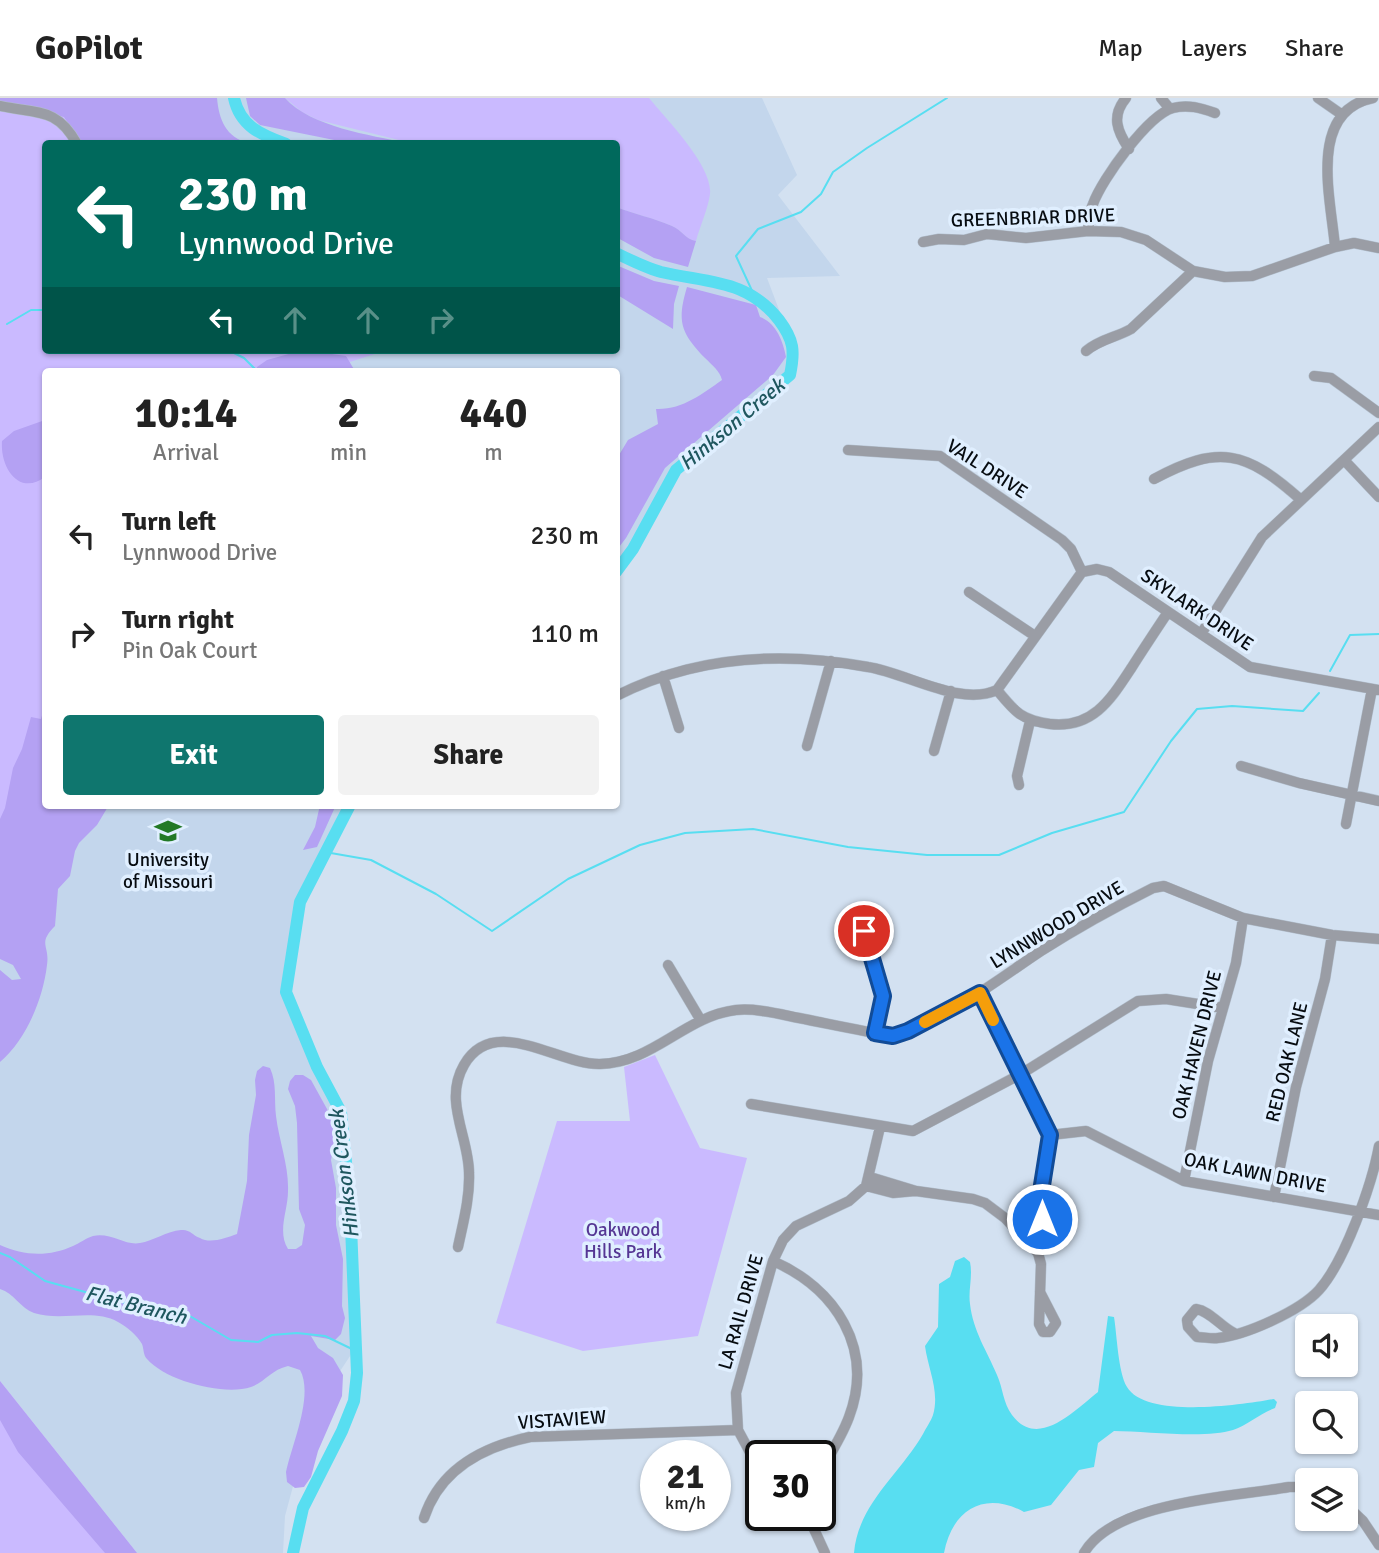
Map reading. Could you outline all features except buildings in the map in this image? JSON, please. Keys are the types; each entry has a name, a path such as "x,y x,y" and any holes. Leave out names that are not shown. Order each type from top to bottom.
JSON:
{"street":[{"path":"1126,98 1118,108 1116,120 1119,133 1129,149"},
{"path":"1161,98 1170,109"},
{"path":"1318,98 1341,114"},
{"path":"1335,247 1328,144 1341,114 1363,100 1373,98"},
{"path":"0,106 54,117 69,127 75,140"},
{"path":"1088,231 1091,207 1098,191 1153,120 1170,109 1185,106 1215,113"},
{"name":"GREENBRIAR DRIVE","path":"923,242 939,239 964,240 987,234 1026,238 1088,231 1121,232 1146,240 1193,271 1225,277 1252,276 1354,243 1379,248"},
{"path":"1086,351 1097,341 1119,336 1131,329 1193,271"},
{"path":"1314,376 1331,378 1379,413"},
{"path":"1201,634 1262,537 1379,427"},
{"name":"VAIL DRIVE","path":"848,450 940,456 1062,540 1071,549 1082,572"},
{"path":"1154,479 1201,457 1225,456 1263,469 1300,499"},
{"path":"1345,461 1379,497"},
{"name":"SKYLARK DRIVE","path":"1082,572 1097,569 1109,572 1250,667 1375,689"},
{"path":"620,694 663,676 739,659 785,657 871,667 951,691 985,696 998,690 1082,572"},
{"path":"969,592 1035,636"},
{"path":"998,690 1016,713 1030,721 1078,723 1107,705 1168,612"},
{"path":"807,746 831,661"},
{"path":"663,676 679,728"},
{"path":"1346,824 1375,689"},
{"path":"934,751 951,691"},
{"path":"1019,785 1017,776 1030,721"},
{"path":"1241,766 1379,801"},
{"name":"LYNNWOOD DRIVE","path":"458,1247 470,1171 455,1094 456,1082 472,1055 501,1041 517,1042 573,1061 604,1064 640,1056 700,1019 737,1010 893,1036 908,1031 980,993 1086,924 1153,888 1172,887 1243,918 1332,935 1379,939"},
{"name":"OAK HAVEN DRIVE","path":"1184,1181 1208,1061 1236,963 1243,918"},
{"path":"864,931 883,996 875,1033"},
{"name":"RED OAK LANE","path":"1275,1197 1296,1087 1319,1008 1332,935"},
{"path":"668,965 700,1019"},
{"path":"980,993 1050,1135 1039,1204 1042,1219"},
{"path":"751,1104 913,1131 1021,1074 1138,1001 1166,999 1223,1007"},
{"path":"880,1127 868,1181 893,1193 916,1191 973,1199 993,1208 1038,1253 1041,1264 1040,1292"},
{"name":"OAK LAWN DRIVE","path":"1050,1135 1086,1131 1184,1181 1379,1216"},
{"path":"1234,1334 1283,1314 1320,1289 1335,1264 1369,1187 1379,1146"},
{"name":"LA RAIL DRIVE","path":"745,1443 738,1430 736,1393 773,1261 783,1240 796,1226 849,1201 868,1181"},
{"path":"773,1261 798,1272 829,1300 840,1316 853,1351 853,1400 848,1418 836,1441"},
{"name":"VISTAVIEW","path":"424,1518 430,1500 446,1478 481,1452 506,1442 530,1437 738,1430"},
{"path":"1084,1553 1098,1534 1114,1524 1156,1509 1295,1487"},
{"path":"1358,1516 1379,1545"},
{"path":"815,1531 825,1553"}],"shaded area":[{"name":"University of Missouri","path":"0,98 762,98 797,175 778,195 840,276 767,278 795,352 790,375 676,470 633,549 620,567 620,368 42,368 42,809 348,809 300,902 286,992 341,1112 350,1202 354,1350 313,1412 285,1516 283,1553 137,1553 0,1381"},
{"path":"0,98 217,98 225,127 240,140 79,140 64,117 0,103"},
{"path":"246,98 285,98 296,108 325,123 393,140 334,140 260,125 250,116"},
{"path":"620,208 672,226 696,241 688,267 654,258 620,239"},
{"path":"620,267 654,281 679,286 674,304 673,329 620,296"},
{"path":"687,287 756,305 760,317 778,333 786,357 773,375 665,468 620,546 620,453 628,440 658,424 656,409 683,404 722,380 718,371 690,341 683,326 682,309"},
{"path":"289,354 332,354 346,356 353,368 257,368 267,360"},
{"path":"42,421 42,479 36,482 27,483 13,477 4,461 2,441 14,431"},
{"path":"42,716 42,809 107,809 97,825 79,843 70,876 58,889 55,926 45,941 47,965 42,991 25,1031 0,1062 0,970 12,980 21,979 13,965 0,959 0,819 5,808 13,768 22,749 31,717 41,719"},
{"path":"319,809 334,809 317,847 303,850 315,827"},
{"path":"263,1066 270,1068 274,1079 276,1116 287,1172 288,1198 283,1235 288,1249 296,1249 302,1245 305,1225 299,1209 295,1106 288,1089 295,1075 303,1075 311,1080 332,1118 335,1139 331,1160 336,1188 336,1225 343,1259 342,1306 345,1318 341,1334 335,1340 311,1336 318,1348 333,1358 343,1375 342,1396 318,1451 311,1477 304,1487 295,1488 287,1482 286,1472 305,1393 300,1370 288,1366 256,1385 240,1389 226,1390 196,1385 156,1367 146,1357 137,1337 118,1322 98,1316 34,1313 0,1289 0,1245 27,1253 46,1253 64,1250 100,1235 134,1243 181,1230 187,1230 204,1240 218,1240 237,1234 247,1181 249,1135 256,1095 255,1080 257,1071"},
{"path":"0,1381 137,1553 105,1553 18,1452 0,1420"}],"green space":[{"path":"0,98 165,140 42,140 42,354 375,354 331,368 42,368 42,776 0,881"},
{"path":"285,98 649,98 677,130 704,170 709,183 709,200 696,241 672,226 620,208 620,140 399,140 318,120 302,112"},
{"name":"Oakwood Hills Park","path":"655,1055 700,1148 747,1158 698,1336 583,1351 496,1323 557,1121 630,1121 624,1067"},
{"path":"0,1381 137,1553 0,1553"}],"water":[{"path":"964,1257 970,1262 970,1299 974,1323 999,1380 1007,1406 1022,1425 1033,1429 1045,1428 1068,1416 1098,1392 1108,1316 1114,1317 1124,1380 1137,1397 1153,1403 1196,1407 1274,1399 1277,1402 1275,1408 1238,1428 1221,1433 1114,1431 1098,1443 1094,1467 1079,1470 1051,1505 1024,1512 996,1503 972,1508 954,1525 944,1553 854,1553 863,1519 881,1490 914,1449 933,1415 935,1397 925,1346 938,1327 939,1284 950,1277 955,1261"}],"waterway":[{"name":"Hinkson Creek","path":"234,98 246,122 260,133 276,140"},
{"path":"754,295 736,256 758,229 801,212 821,194 833,172 947,98"},
{"name":"Hinkson Creek","path":"620,255 655,270 726,285 754,297 779,320 788,334 793,352 790,375 676,470 633,549 620,567"},
{"path":"7,324 31,310 42,310"},
{"path":"236,354 254,368"},
{"path":"1330,671 1350,635 1379,634"},
{"path":"325,852 371,860 436,894 492,931 568,879 640,845 685,833 753,829 848,847 927,855 999,855 1052,833 1124,812 1171,741 1197,709 1232,706 1303,711 1319,693"},
{"name":"Hinkson Creek","path":"293,1553 303,1508 354,1401 357,1373 350,1202 341,1112 317,1067 286,992 300,902 348,809"},
{"name":"Flat Branch","path":"0,1253 45,1281 151,1310 188,1315 231,1340 258,1342 272,1335 297,1333 325,1336 354,1350"}],"slow traffic":[{"path":"925,1022 980,993 993,1020"}],"place":[{"name":"University of Missouri","path":"168,831"}],"route":[{"path":"864,931 883,996 875,1033 893,1036 908,1031 980,993 1050,1135 1039,1204 1042,1219"}]}
